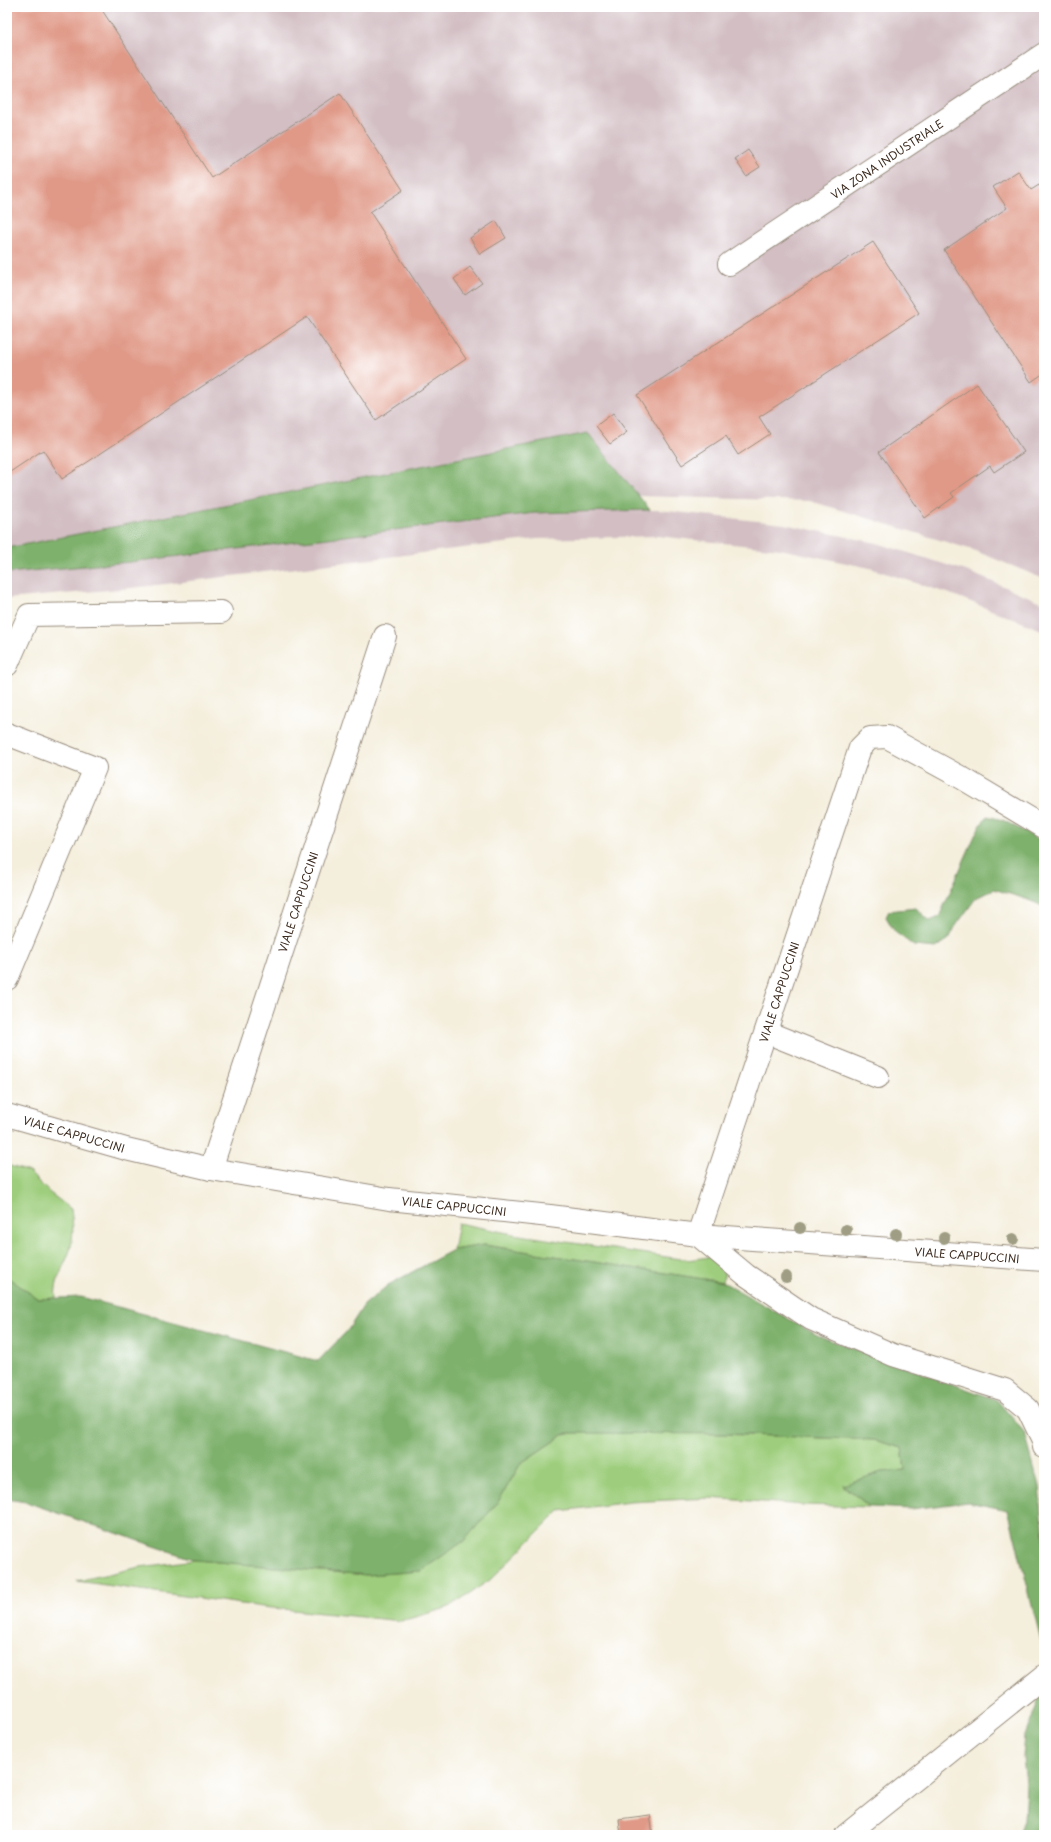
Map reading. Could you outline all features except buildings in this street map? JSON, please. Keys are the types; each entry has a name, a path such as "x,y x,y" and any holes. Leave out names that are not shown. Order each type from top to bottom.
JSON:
{"street":[{"name":"VIA ZONA INDUSTRIALE","path":"729,264 1044,54"},
{"path":"7,665 29,615 221,612"},
{"name":"VIALE CAPPUCCINI","path":"211,1169 385,636"},
{"path":"7,734 95,768 7,979"},
{"name":"VIALE CAPPUCCINI","path":"698,1235 860,748 870,738 887,737 962,778 1044,827"},
{"path":"766,1032 878,1077"},
{"name":"VIALE CAPPUCCINI","path":"7,1115 126,1149 211,1169 389,1199 550,1216 698,1235 1044,1260"},
{"path":"698,1235 746,1275 811,1319 893,1355 1005,1390 1028,1409 1043,1440 1044,1447"},
{"path":"846,1835 1044,1676"}],"shaded area":[{"path":"7,7 1044,7 1044,579 973,550 810,501 639,496 588,433 7,548"},
{"path":"658,510 784,524 877,543 966,571 1044,603 1044,631 956,596 870,568 780,549 657,536 537,539 132,588 7,599 7,573 535,513"}],"green space":[{"path":"588,433 650,510 535,513 130,562 7,573 7,548"},
{"path":"987,816 1003,820 1044,842 1044,907 1032,901 994,889 976,898 955,927 949,939 936,948 914,946 895,932 886,917 889,911 916,908 930,921 939,917 977,831"},
{"path":"7,1165 29,1172 50,1193 71,1209 73,1230 72,1240 68,1256 56,1286 56,1298 38,1299 7,1277"},
{"path":"458,1223 513,1234 687,1260 709,1257 726,1263 723,1282 484,1245 453,1250"},
{"path":"484,1245 723,1282 819,1336 997,1400 1025,1433 1039,1486 1044,1535 1044,1652 1008,1510 968,1502 911,1509 870,1507 843,1485 881,1472 905,1470 902,1448 874,1440 729,1434 566,1433 521,1463 498,1502 464,1541 421,1571 367,1575 195,1560 26,1502 7,1499 7,1277 38,1299 81,1297 318,1361 348,1330 364,1305 388,1285 453,1250"},
{"path":"667,1432 874,1440 902,1448 905,1470 881,1472 843,1486 870,1507 804,1505 709,1498 630,1502 560,1511 490,1580 447,1608 401,1621 263,1607 77,1581 140,1567 195,1560 367,1575 421,1571 464,1540 498,1502 521,1463 566,1433"},
{"path":"1044,1694 1044,1835 1019,1835 1024,1821 1026,1783 1023,1757 1025,1736 1039,1698"}]}
